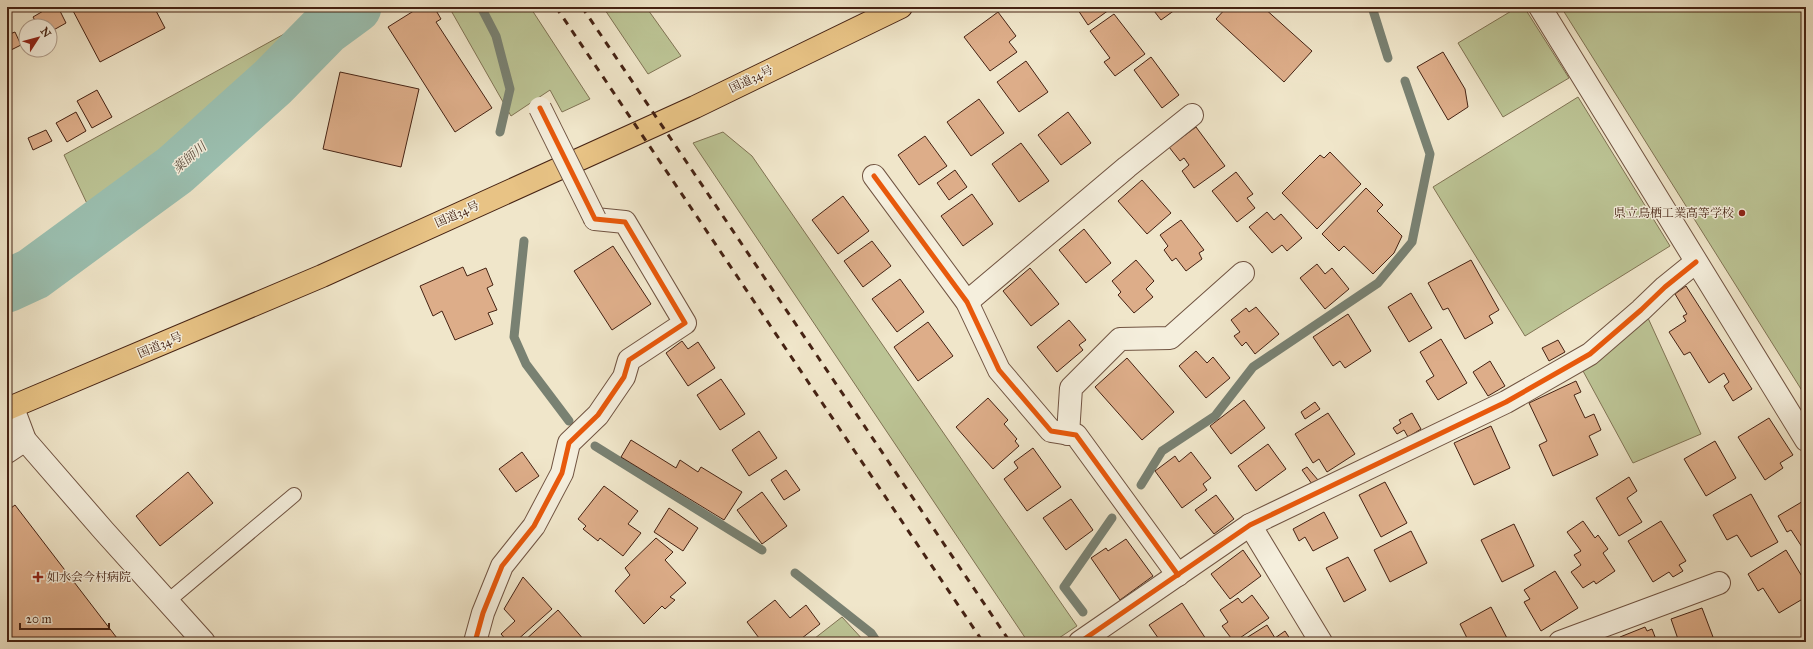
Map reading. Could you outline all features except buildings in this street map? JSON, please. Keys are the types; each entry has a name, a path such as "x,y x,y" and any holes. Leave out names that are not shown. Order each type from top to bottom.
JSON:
{"highway":[{"name":"国道34号","path":"9,404 322,276 695,106 901,7"}],"street":[{"path":"1540,7 1806,440"},
{"path":"475,642 483,613 502,566 534,526 562,473 569,443 598,415 624,377 629,360 684,323 626,222 595,219 540,108"},
{"path":"967,302 1127,167 1192,115"},
{"path":"874,176 967,302 999,370 1051,431 1076,435 1178,575"},
{"path":"1080,642 1250,525 1506,402 1590,354 1665,287 1696,262"},
{"path":"1068,434 1072,388 1120,339 1170,338 1243,273"},
{"path":"9,404 25,440 104,531 204,642"},
{"path":"7,452 25,440"},
{"path":"1250,525 1321,642"},
{"path":"1560,642 1719,583"}],"lane":[{"path":"168,601 294,495"}],"green space":[{"path":"449,7 530,7 590,99 562,112 550,90 511,116"},
{"path":"603,7 646,7 681,56 648,74"},
{"path":"1518,7 1524,7 1569,78 1503,117 1458,43"},
{"name":"県立鳥栖工業高等学校","path":"1561,7 1806,7 1806,397"},
{"path":"306,22 181,146 91,212 64,155"},
{"path":"1578,97 1670,246 1525,336 1433,187"},
{"path":"723,132 752,156 1077,626 1053,642 1028,642 693,143"},
{"path":"1648,318 1701,434 1633,463 1583,371"},
{"path":"842,617 865,642 810,642"}],"waterway":[{"name":"薬師川","path":"7,286 33,274 175,170 273,82 325,29 355,7"},
{"path":"481,7 496,36 510,89 500,132"},
{"path":"1372,7 1388,58"},
{"path":"1141,485 1162,451 1215,416 1253,367 1378,283 1412,242 1430,154 1405,81"},
{"path":"524,241 514,337 526,364 569,421"},
{"path":"595,446 762,550"},
{"path":"1083,612 1064,587 1112,518"},
{"path":"795,573 871,633 877,642"}],"railway":[{"path":"556,7 983,642"},
{"path":"582,7 1010,642"}],"cycle path":[{"path":"475,642 483,613 502,566 534,526 562,473 569,443 598,415 624,377 629,360 685,323 625,222 595,219 540,108"},
{"path":"874,176 967,302 999,370 1051,431 1076,435 1178,575"},
{"path":"1080,642 1250,525 1506,402 1590,354 1665,287 1696,262"}],"place":[{"name":"県立鳥栖工業高等学校","path":"1742,213"},
{"name":"如水会今村病院","path":"38,577"}]}
